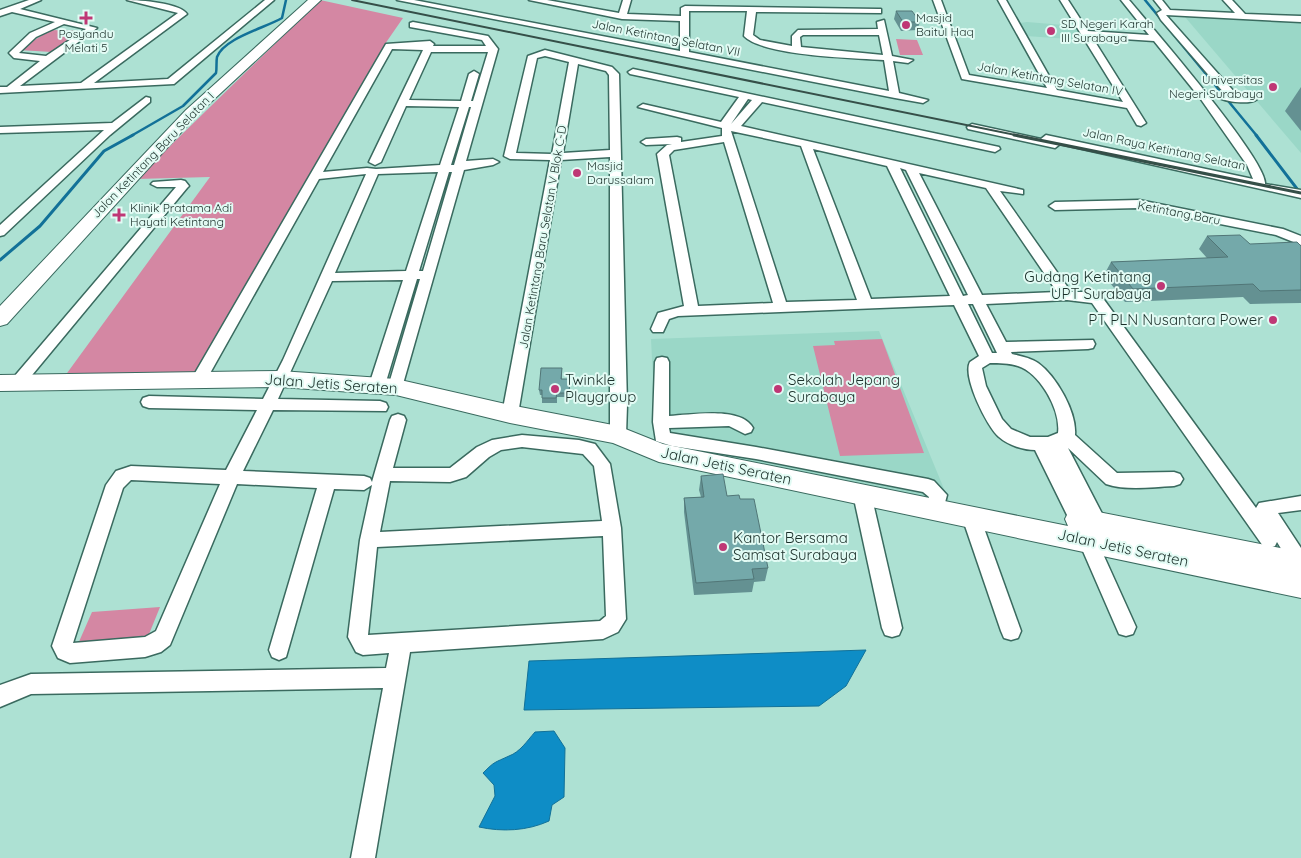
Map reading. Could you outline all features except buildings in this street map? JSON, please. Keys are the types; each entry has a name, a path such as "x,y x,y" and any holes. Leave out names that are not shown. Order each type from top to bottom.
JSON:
{"street":[{"path":"0,13 37,0"},
{"path":"82,87 183,14 181,11 131,0"},
{"path":"4,90 166,84 270,0"},
{"name":"Jalan Ketintang Baru Selatan I","path":"0,319 192,113 316,0"},
{"name":"Jalan Ketintang Selatan VII","path":"406,0 923,100"},
{"path":"535,0 580,4 622,16 684,19"},
{"path":"622,16 627,0"},
{"path":"875,0 884,32 896,95"},
{"path":"937,0 965,77 959,89"},
{"path":"1002,0 1054,93"},
{"path":"1064,0 1141,123"},
{"name":"Jalan Raya Ketintang Selatan","path":"1046,138 1260,182 1253,165 1208,96 1125,0"},
{"path":"1158,0 1168,12"},
{"path":"1227,0 1242,16"},
{"path":"684,54 685,4 752,9 878,11"},
{"path":"4,90 93,28 11,9"},
{"path":"752,9 749,39 797,50 908,60"},
{"path":"1230,98 1161,13 1301,19"},
{"path":"48,59 18,56 14,53 33,35 61,22"},
{"path":"149,402 266,404 384,393 419,275 456,164 470,104 488,47 485,38 413,25"},
{"path":"797,50 796,36 801,32 884,32"},
{"path":"1086,34 1156,38"},
{"path":"203,373 389,46 488,47"},
{"path":"364,483 231,476 131,473 119,479 115,485 62,641 62,646 65,651 70,653 145,647 160,641 231,476 280,379 328,277 401,103 428,46"},
{"path":"615,153 557,157 510,156 531,59 536,54 545,53 613,71 615,153 618,435"},
{"name":"Jalan Ketintang Baru Selatan V Blok C-D","path":"510,414 574,60"},
{"path":"633,72 995,149"},
{"name":"Jalan Ketintang Selatan IV","path":"965,77 1130,106"},
{"path":"745,96 729,130 781,307"},
{"path":"1208,96 1252,99"},
{"path":"692,311 663,154 671,147 729,130 759,99"},
{"path":"0,232 110,130 146,100"},
{"path":"401,103 470,104"},
{"path":"643,107 729,130 805,143 1019,192"},
{"path":"972,127 1297,196"},
{"path":"2,134 110,130"},
{"path":"646,142 668,142 729,130"},
{"path":"805,143 866,304"},
{"path":"318,173 374,167 493,162"},
{"path":"891,162 987,358"},
{"path":"910,167 1004,352 1038,369 1046,379 1067,421 1054,442"},
{"path":"9,382 184,186 181,183 157,184"},
{"path":"990,186 1067,296"},
{"name":"Ketintang Baru","path":"1055,206 1139,204 1279,232 1301,241"},
{"path":"328,277 419,275"},
{"path":"658,329 663,316 668,313 692,311 1067,296 1083,296 1096,300 1269,540"},
{"path":"1088,344 1004,352 987,358 975,366 974,375 998,426 1010,437 1025,443 1054,442 1112,479 1125,481 1174,479"},
{"path":"662,362 662,436 672,440 756,453 928,486 938,495 936,509"},
{"name":"Jalan Jetis Seraten","path":"9,382 203,373 280,379 384,393 510,414 618,435 659,453 971,517 1093,532 1301,564"},
{"path":"393,475 450,475 460,472 483,452 498,444 522,441 578,446 589,449 602,464 612,528 616,619 603,630 363,645 358,637 369,540 378,489 398,420"},
{"path":"662,422 729,420 737,422 745,428"},
{"path":"1054,442 1093,532 1126,627"},
{"path":"280,650 327,482"},
{"path":"862,494 892,628"},
{"path":"1301,503 1265,508 1301,564"},
{"path":"971,517 1011,631"},
{"path":"369,540 612,528"},
{"name":"Jalan Jetis Seraten","path":"1093,532 1301,585"},
{"path":"363,858 401,643"},
{"path":"0,696 31,684 395,678"}],"shaded area":[{"path":"320,0 403,18 385,44 386,47 196,374 62,380 210,177 136,179"},
{"name":"Universitas Negeri Surabaya","path":"1185,17 1301,21 1301,153"},
{"name":"SD Negeri Karah III Surabaya","path":"1020,23 1076,26 1084,40 1026,36"},
{"path":"51,30 82,31 52,52 18,50"},
{"path":"896,39 917,40 923,55 900,55"},
{"name":"Sekolah Jepang Surabaya","path":"879,331 951,506 793,473 656,439 651,339"},
{"path":"882,339 924,453 840,456 813,346 835,345 834,341"},
{"path":"160,607 147,639 78,644 92,612"}],"water":[{"path":"866,650 846,686 819,706 524,710 529,661"},
{"path":"554,731 565,748 564,797 552,805 549,821 532,827 514,830 479,827 495,796 494,785 483,773 490,766 517,752 535,732"}],"waterway":[{"path":"131,136 183,106 216,73 217,57 221,50 236,39 282,18 286,0"},
{"path":"1145,0 1257,136"},
{"path":"0,260 40,226 104,151 133,135"},
{"path":"1256,135 1301,194"}],"railway":[{"path":"352,0 1020,136"},
{"path":"1014,135 1301,193"}],"place":[{"name":"Posyandu Melati 5","path":"86,18"},
{"name":"Masjid Baitul Haq","path":"906,25"},
{"name":"SD Negeri Karah III Surabaya","path":"1051,31"},
{"name":"Universitas Negeri Surabaya","path":"1273,87"},
{"name":"Masjid Darussalam","path":"577,173"},
{"name":"Klinik Pratama Adi Hayati Ketintang","path":"119,215"},
{"name":"Gudang Ketintang UPT Surabaya","path":"1161,286"},
{"name":"PT PLN Nusantara Power","path":"1273,320"},
{"name":"Twinkle Playgroup","path":"555,389"},
{"name":"Sekolah Jepang Surabaya","path":"778,389"},
{"name":"Kantor Bersama Samsat Surabaya","path":"723,547"}]}
